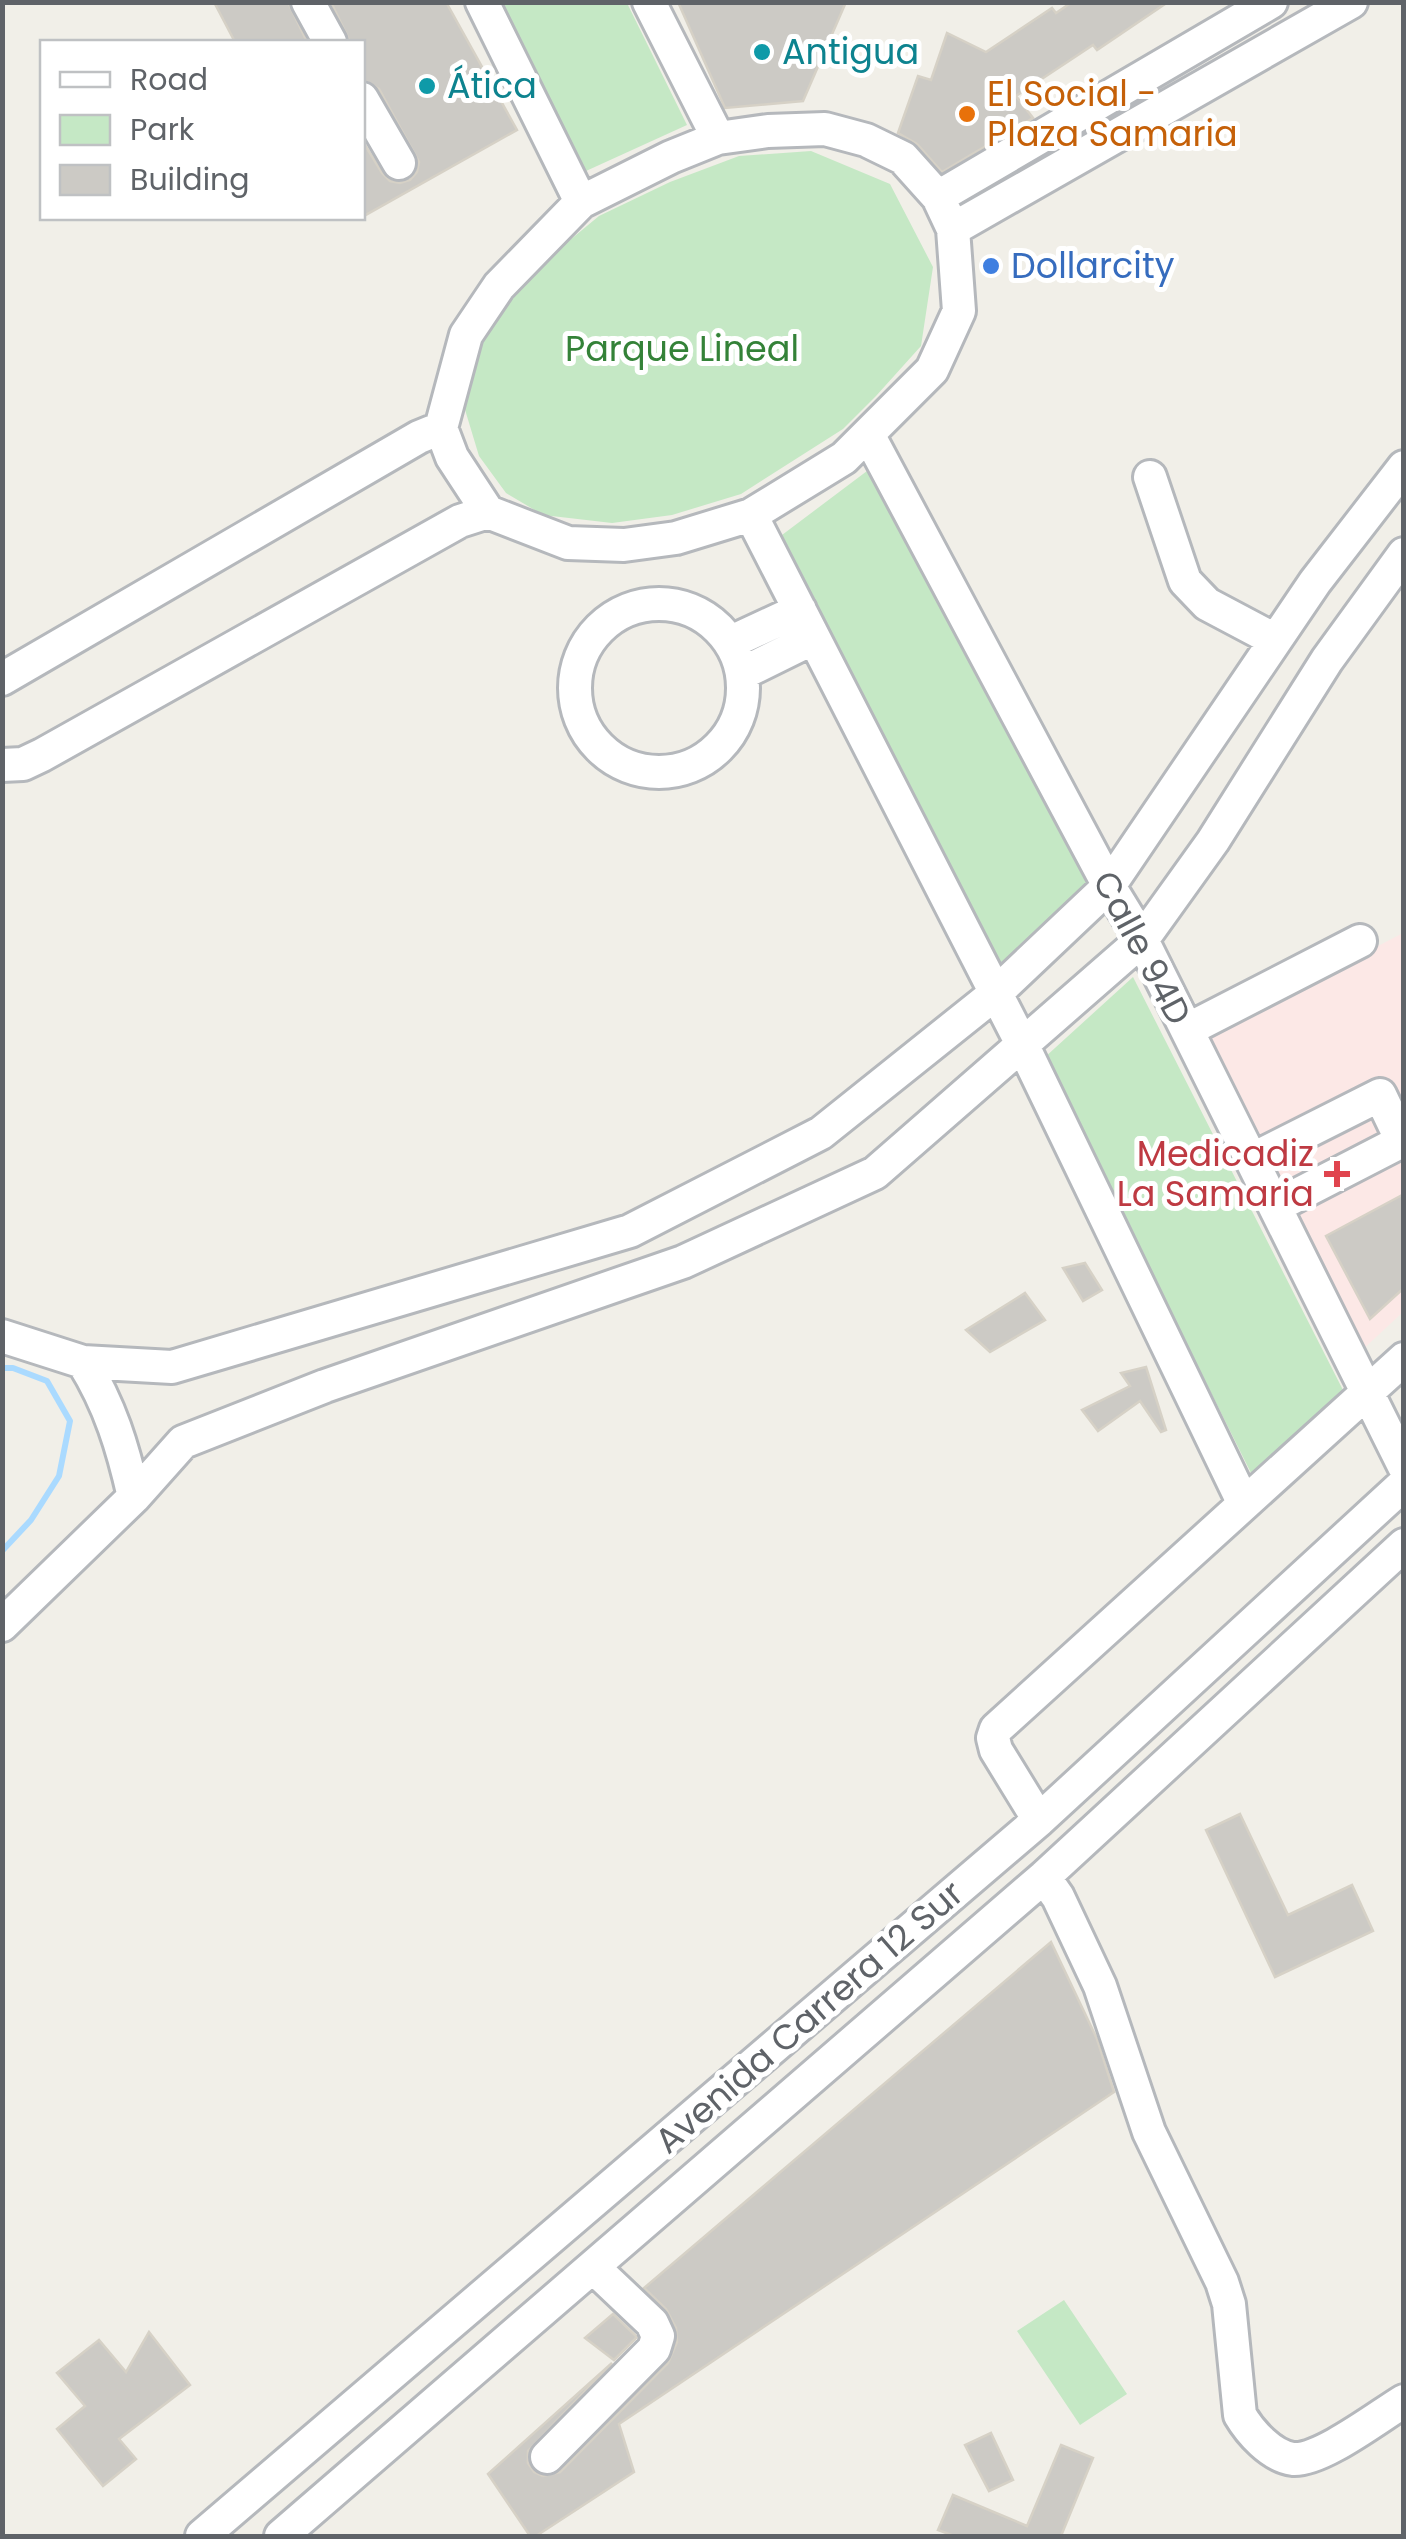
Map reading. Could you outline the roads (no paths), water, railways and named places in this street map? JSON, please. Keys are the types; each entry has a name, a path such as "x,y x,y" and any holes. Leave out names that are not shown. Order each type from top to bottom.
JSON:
{"street":[{"path":"308,2 329,40"},
{"path":"482,2 581,202"},
{"path":"650,2 718,138"},
{"path":"938,197 1271,2"},
{"path":"953,229 1350,2"},
{"path":"365,104 399,163"},
{"path":"825,129 866,140 903,158 938,197 953,229 959,311 932,370 844,458 751,515 676,538 624,545 568,543 488,512 452,457 442,428 466,335 500,286 581,202 718,138 825,129"},
{"path":"2,679 420,437 442,428"},
{"name":"Calle 94D","path":"868,436 1109,886 1142,940 1404,1466"},
{"path":"2,1336 84,1362 172,1366 630,1231 821,1133 996,992 1109,886 1314,582 1404,467"},
{"path":"1150,477 1185,582 1207,604 1275,640"},
{"path":"2,765 24,764 42,755 460,521 488,512"},
{"path":"751,515 1023,1046 1244,1504"},
{"path":"2,1625 134,1497 183,1442 325,1386 683,1262 874,1173 1142,940 1213,841 1327,660 1404,554"},
{"path":"673,604 706,617 737,657 742,708 726,740 698,763 664,773 628,768 598,749 579,719 574,684 583,649 605,622 638,606 673,604"},
{"path":"737,657 807,624"},
{"path":"1187,1030 1360,942"},
{"path":"1253,1160 1380,1095 1402,1142 1276,1206"},
{"path":"1039,1820 996,1750 992,1738 996,1729 1404,1359"},
{"path":"84,1362 106,1398 123,1446 134,1497"},
{"name":"Avenida Carrera 12 Sur","path":"202,2536 1039,1820 1404,1484"},
{"name":"Avenida Carrera 12 Sur","path":"281,2536 1044,1877 1404,1546"},
{"path":"1044,1877 1058,1897 1100,1986 1148,2132 1222,2282 1229,2304 1240,2414 1248,2429 1267,2446 1292,2459 1316,2454 1404,2401"},
{"path":"547,2457 654,2348 658,2336 652,2323 593,2267"}],"waterway":[{"path":"2,1368 13,1368 47,1381 70,1421 59,1476 31,1520 2,1551"}],"place":[{"name":"Antigua","path":"762,52"},
{"name":"Ática","path":"427,86"},
{"name":"El Social - Plaza Samaria","path":"967,114"},
{"name":"Dollarcity","path":"991,266"},
{"name":"Medicadiz La Samaria","path":"1337,1174"}],"park label":[{"name":"Parque Lineal","path":"682,349"}]}
